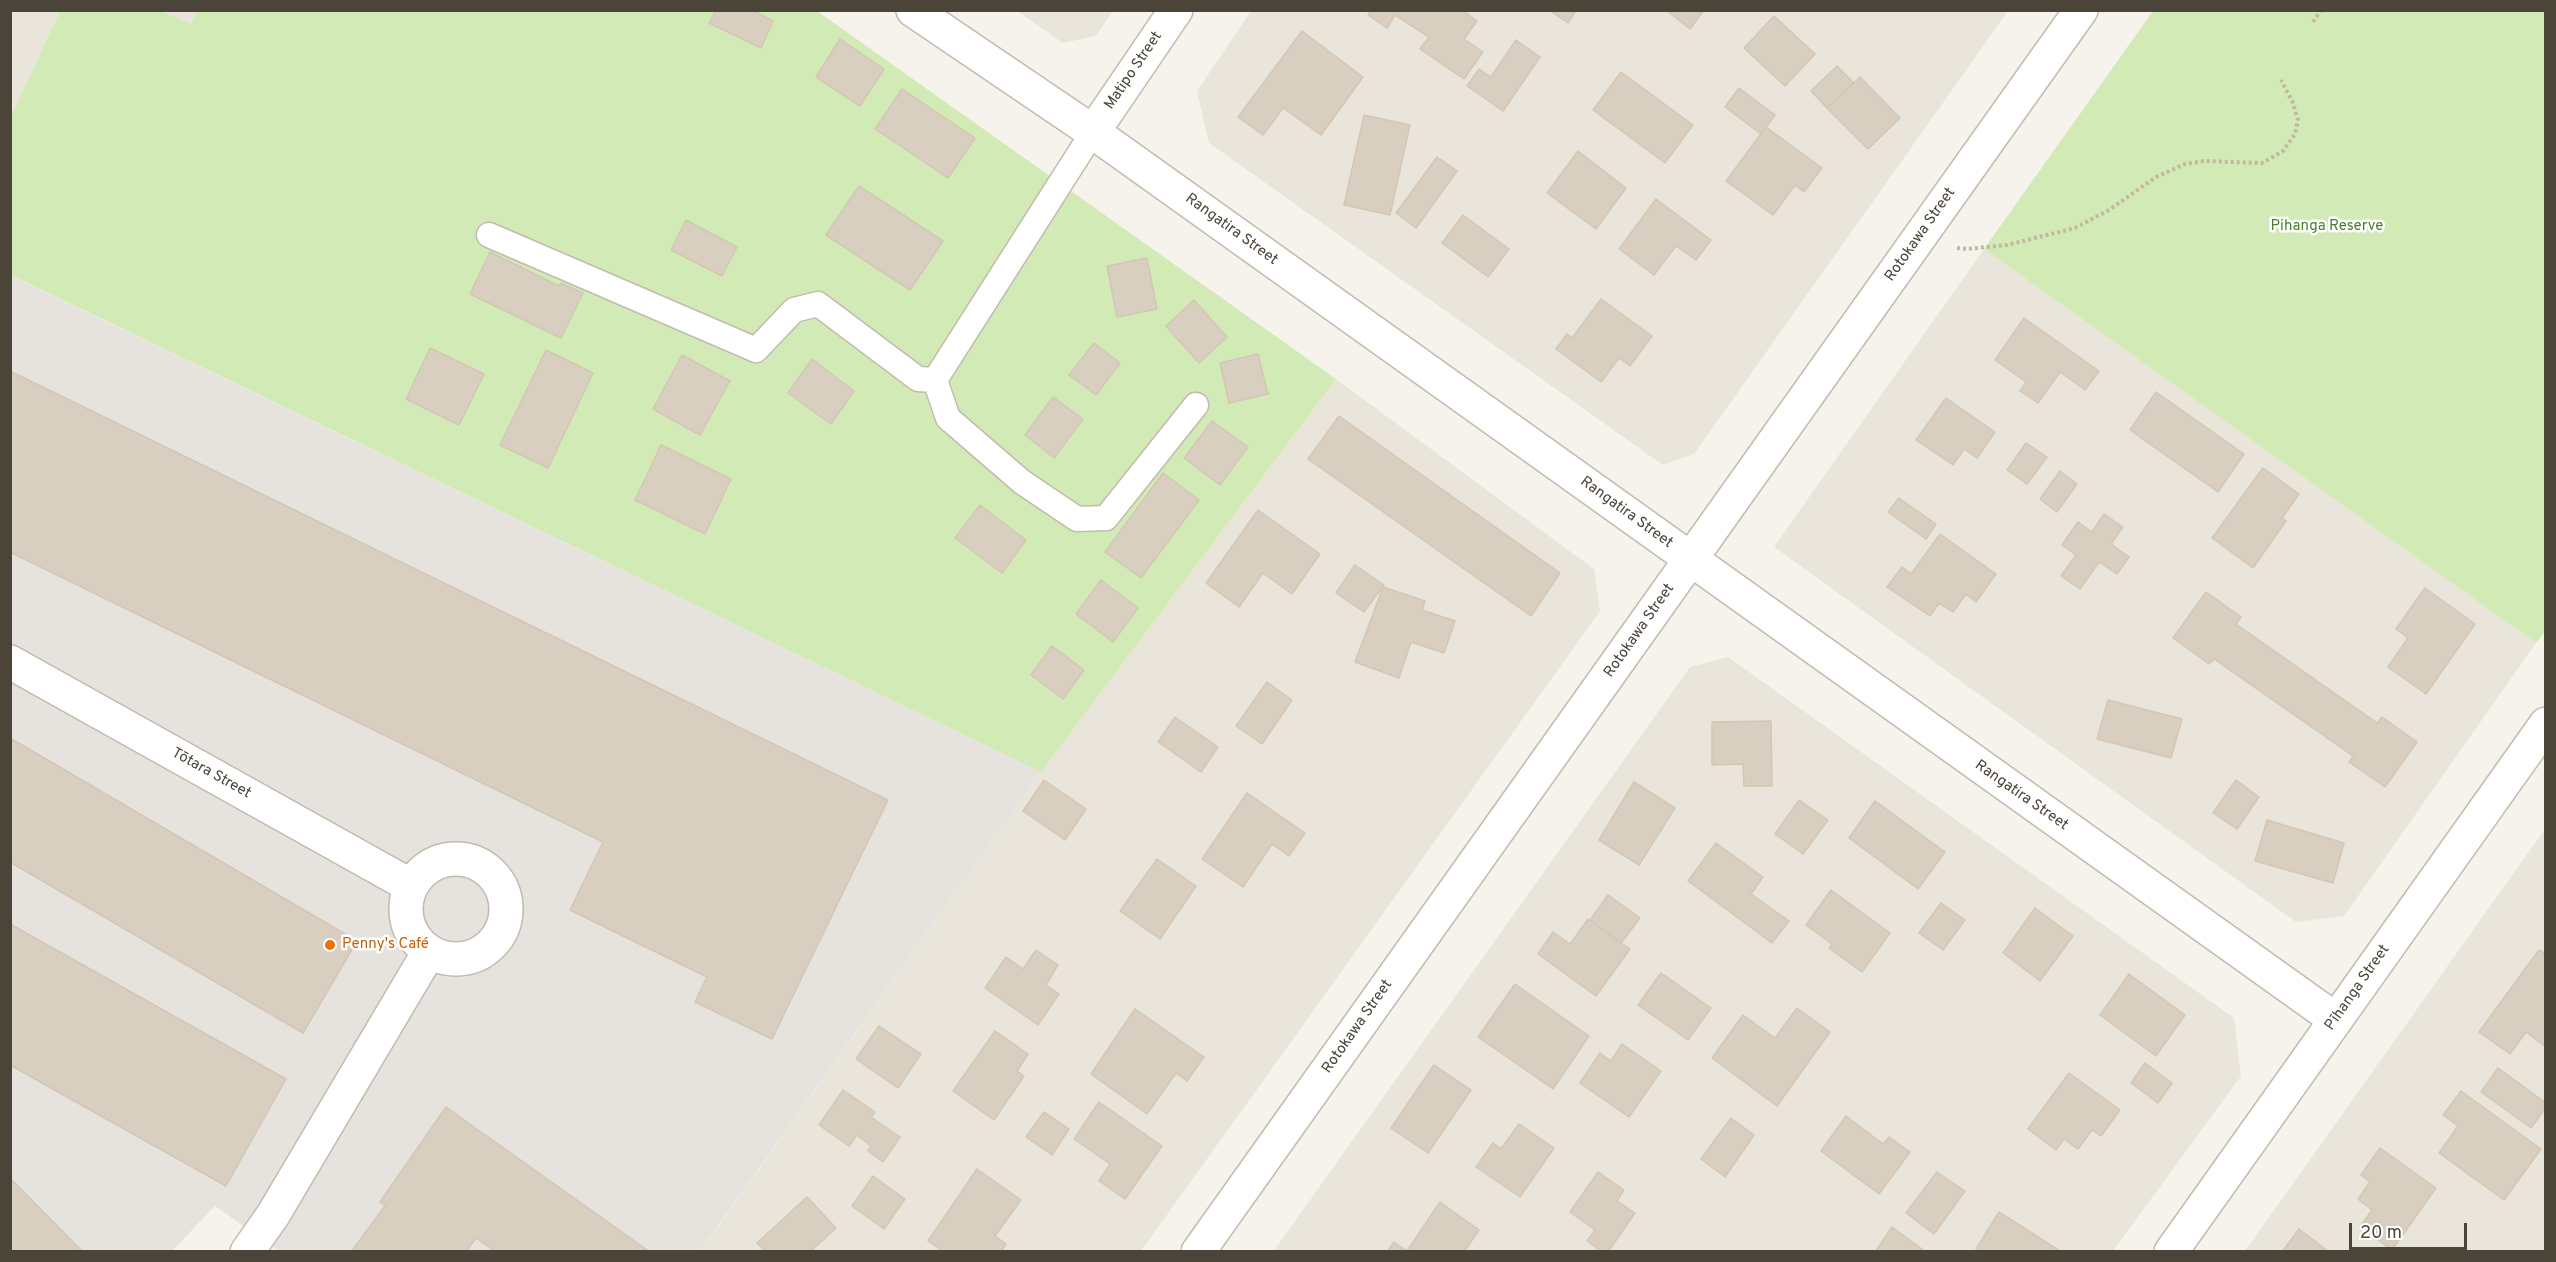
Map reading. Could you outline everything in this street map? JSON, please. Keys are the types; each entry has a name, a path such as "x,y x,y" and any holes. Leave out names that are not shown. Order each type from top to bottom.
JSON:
{"street":[{"name":"Rangatira Street","path":"914,10 1093,132 2336,1020"},
{"name":"Matipo Street","path":"1093,132 1176,10"},
{"name":"Rotokawa Street","path":"1198,1251 2081,10"},
{"name":"Tōtara Street","path":"10,662 411,886"},
{"name":"Pīhanga Street","path":"2171,1251 2546,724"},
{"path":"460,860 483,867 496,878 504,893 506,909 504,926 496,941 485,951 472,958 457,960 442,958 429,952 415,939 407,922 405,904 411,886 421,873 435,863 460,860"},
{"path":"247,1251 273,1215 429,952"}],"lane":[{"path":"935,380 1093,132"},
{"path":"489,235 756,350 794,310 818,304 918,379 935,380"},
{"path":"935,380 948,418 1022,482 1077,519 1106,518 1196,405"}],"path":[{"path":"2313,22 2320,10"},
{"path":"1917,242 1967,249 2007,245 2044,237 2075,228 2101,214 2156,177 2185,164 2204,161 2262,163 2283,151 2295,134 2298,120 2293,103 2281,80"}],"shaded area":[{"path":"11,11 60,11 11,116"},
{"path":"161,11 198,11 191,24"},
{"path":"1017,11 1113,11 1096,36 1063,43"},
{"path":"1251,11 2008,11 1694,454 1663,465 1209,143 1197,91"},
{"path":"1984,249 2536,643 2344,916 2296,922 1774,547"},
{"path":"10,275 1041,772 700,1251 279,1251 215,1206 172,1251 11,1251"},
{"path":"1336,379 1594,569 1600,611 1141,1251 700,1252 1041,772"},
{"path":"1728,657 2234,1018 2241,1076 2113,1251 1273,1252 1690,667"},
{"path":"2545,829 2545,1251 2245,1251"}],"green space":[{"path":"198,10 817,11 1336,379 1041,772 11,275 11,116 60,11 161,11 191,24"},
{"name":"Pihanga Reserve","path":"2153,11 2545,11 2546,630 2536,643 1984,249"}],"building":[{"path":"716,10 751,10 773,21 761,48 709,23"},
{"path":"1372,10 1462,10 1477,21 1464,39 1483,52 1464,79 1420,49 1429,37 1395,15 1387,28 1368,15"},
{"path":"1549,10 1576,10 1568,23"},
{"path":"1666,10 1704,10 1690,29"},
{"path":"1774,16 1815,54 1785,86 1744,48"},
{"path":"1302,31 1363,77 1321,135 1283,108 1263,135 1238,117"},
{"path":"840,39 884,69 860,106 816,77"},
{"path":"1516,40 1540,57 1503,111 1467,86 1479,69 1491,77"},
{"path":"1837,66 1854,83 1827,108 1811,91"},
{"path":"1621,72 1693,125 1665,163 1593,110"},
{"path":"1860,77 1900,118 1868,149 1827,108"},
{"path":"1739,88 1775,115 1761,134 1725,107"},
{"path":"902,89 975,138 948,178 875,129"},
{"path":"1364,115 1410,125 1390,215 1344,205"},
{"path":"1766,127 1822,168 1804,192 1795,185 1773,215 1726,181"},
{"path":"1578,151 1626,188 1596,229 1547,193"},
{"path":"1437,157 1457,171 1416,228 1396,213"},
{"path":"859,186 943,241 910,290 826,235"},
{"path":"1656,199 1711,240 1696,260 1676,246 1654,275 1619,249"},
{"path":"1463,215 1509,249 1488,277 1442,243"},
{"path":"686,220 737,247 722,276 671,250"},
{"path":"490,252 559,286 561,283 583,293 561,338 470,294"},
{"path":"1147,258 1157,309 1117,317 1107,266"},
{"path":"1601,299 1652,336 1630,366 1619,358 1601,382 1556,349 1567,334 1572,338"},
{"path":"1194,300 1227,337 1199,363 1166,326"},
{"path":"2024,318 2099,371 2085,390 2060,372 2038,403 2020,391 2026,382 1995,360"},
{"path":"1094,343 1120,363 1096,395 1069,375"},
{"path":"430,348 484,374 459,425 406,399"},
{"path":"546,350 593,373 548,468 500,445"},
{"path":"1258,354 1268,394 1229,403 1220,363"},
{"path":"682,355 730,381 700,435 653,409"},
{"path":"812,359 854,391 831,424 788,393"},
{"path":"10,371 888,800 772,1039 695,1002 707,977 570,910 603,842 10,552"},
{"path":"2156,392 2244,454 2218,492 2130,430"},
{"path":"1053,397 1083,419 1054,458 1025,435"},
{"path":"1946,398 1995,432 1977,458 1964,449 1953,465 1916,440"},
{"path":"1339,416 1560,573 1531,616 1308,459"},
{"path":"1212,421 1248,447 1220,485 1184,458"},
{"path":"2026,443 2047,457 2027,484 2007,470"},
{"path":"661,445 731,479 705,534 635,500"},
{"path":"2263,468 2299,494 2282,518 2286,521 2253,568 2212,538"},
{"path":"2060,471 2077,484 2057,512 2040,499"},
{"path":"1163,473 1199,500 1141,578 1105,552"},
{"path":"1899,498 1936,524 1926,539 1888,512"},
{"path":"980,505 1026,540 1002,573 955,538"},
{"path":"1258,510 1320,554 1292,594 1263,573 1239,607 1206,583"},
{"path":"2104,514 2123,527 2111,544 2129,557 2117,574 2099,562 2080,589 2061,576 2076,555 2062,545 2078,522 2092,532"},
{"path":"1940,534 1996,574 1976,602 1966,594 1953,612 1939,603 1930,616 1887,587 1902,567 1911,574"},
{"path":"1355,565 1384,585 1364,612 1336,593"},
{"path":"1101,580 1138,608 1113,642 1076,614"},
{"path":"1383,587 1425,601 1422,610 1455,621 1444,653 1411,642 1399,678 1355,662"},
{"path":"2425,588 2475,624 2426,694 2388,667 2408,638 2396,629"},
{"path":"2206,592 2241,617 2236,624 2377,723 2382,717 2417,742 2385,787 2349,762 2353,756 2214,659 2209,664 2173,638"},
{"path":"1052,646 1084,670 1063,699 1031,675"},
{"path":"1267,682 1292,700 1262,744 1236,726"},
{"path":"2108,700 2182,719 2171,758 2097,739"},
{"path":"1175,717 1218,747 1201,772 1158,742"},
{"path":"1771,721 1772,786 1744,786 1743,764 1712,765 1712,722"},
{"path":"10,738 357,941 303,1033 10,862"},
{"path":"1044,780 1086,809 1065,840 1023,811"},
{"path":"2236,780 2259,797 2237,829 2213,813"},
{"path":"1634,782 1675,808 1639,865 1599,840"},
{"path":"1247,793 1305,833 1289,856 1272,844 1243,887 1202,859"},
{"path":"1799,800 1828,820 1803,854 1775,834"},
{"path":"1875,801 1945,852 1918,889 1849,838"},
{"path":"2267,820 2344,843 2333,883 2255,861"},
{"path":"1716,843 1763,877 1751,894 1789,921 1772,943 1688,881"},
{"path":"1157,859 1196,886 1160,939 1120,911"},
{"path":"1831,890 1890,933 1862,972 1829,948 1832,944 1806,925"},
{"path":"1608,895 1640,918 1621,943 1590,920"},
{"path":"1941,903 1965,920 1943,950 1919,933"},
{"path":"2035,908 2073,936 2040,981 2003,953"},
{"path":"1588,919 1630,949 1596,996 1538,954 1553,932 1570,944"},
{"path":"10,924 286,1079 226,1186 10,1065"},
{"path":"1036,950 1058,965 1046,985 1059,994 1038,1025 985,988 1006,957 1023,969"},
{"path":"2539,950 2546,954 2546,1047 2526,1032 2510,1054 2479,1032"},
{"path":"1661,973 1711,1008 1688,1040 1638,1005"},
{"path":"2129,974 2185,1015 2156,1056 2100,1015"},
{"path":"1515,984 1589,1036 1553,1089 1478,1037"},
{"path":"1797,1008 1830,1032 1777,1106 1712,1058 1743,1015 1775,1038"},
{"path":"1135,1009 1204,1057 1187,1081 1176,1073 1147,1114 1091,1074"},
{"path":"879,1026 921,1054 898,1088 856,1059"},
{"path":"995,1031 1028,1054 1017,1071 1024,1076 994,1120 953,1091"},
{"path":"1622,1044 1661,1071 1629,1117 1580,1083 1600,1053 1611,1061"},
{"path":"2145,1063 2172,1083 2158,1103 2131,1083"},
{"path":"1434,1065 1471,1090 1428,1153 1391,1128"},
{"path":"2498,1068 2546,1103 2546,1107 2531,1128 2481,1092"},
{"path":"2069,1073 2120,1110 2101,1136 2092,1130 2078,1149 2064,1139 2056,1150 2028,1129"},
{"path":"843,1090 875,1112 871,1117 900,1137 883,1162 868,1151 871,1146 857,1135 849,1146 819,1125"},
{"path":"2461,1091 2541,1149 2504,1200 2439,1153 2458,1126 2443,1115"},
{"path":"1099,1102 1162,1146 1125,1199 1099,1181 1110,1164 1074,1139"},
{"path":"446,1107 650,1252 496,1252 476,1238 466,1252 351,1252 385,1206 380,1202"},
{"path":"1044,1112 1069,1129 1052,1155 1026,1137"},
{"path":"1846,1116 1883,1144 1889,1137 1910,1152 1879,1194 1821,1151"},
{"path":"1731,1118 1754,1135 1725,1177 1701,1159"},
{"path":"1519,1124 1554,1148 1520,1197 1476,1167 1493,1143 1501,1149"},
{"path":"2380,1148 2436,1188 2392,1250 2360,1227 2372,1210 2358,1199 2370,1182 2361,1175"},
{"path":"977,1169 1021,1200 995,1236 1006,1244 1001,1252 944,1252 928,1241"},
{"path":"1598,1172 1624,1190 1617,1201 1635,1213 1608,1252 1602,1252 1587,1241 1595,1230 1570,1212"},
{"path":"1937,1172 1965,1191 1934,1234 1906,1213"},
{"path":"873,1176 905,1199 884,1229 852,1206"},
{"path":"13,1181 83,1252 10,1252 10,1183"},
{"path":"807,1197 836,1228 810,1252 766,1252 757,1243"},
{"path":"1440,1202 1479,1230 1464,1252 1387,1252 1394,1242 1407,1251"},
{"path":"1999,1212 2060,1251 1979,1252 1976,1249"},
{"path":"1892,1227 1926,1252 1875,1252"},
{"path":"2299,1229 2329,1252 2282,1252"}],"place":[{"name":"Penny's Café","path":"330,945"}]}
